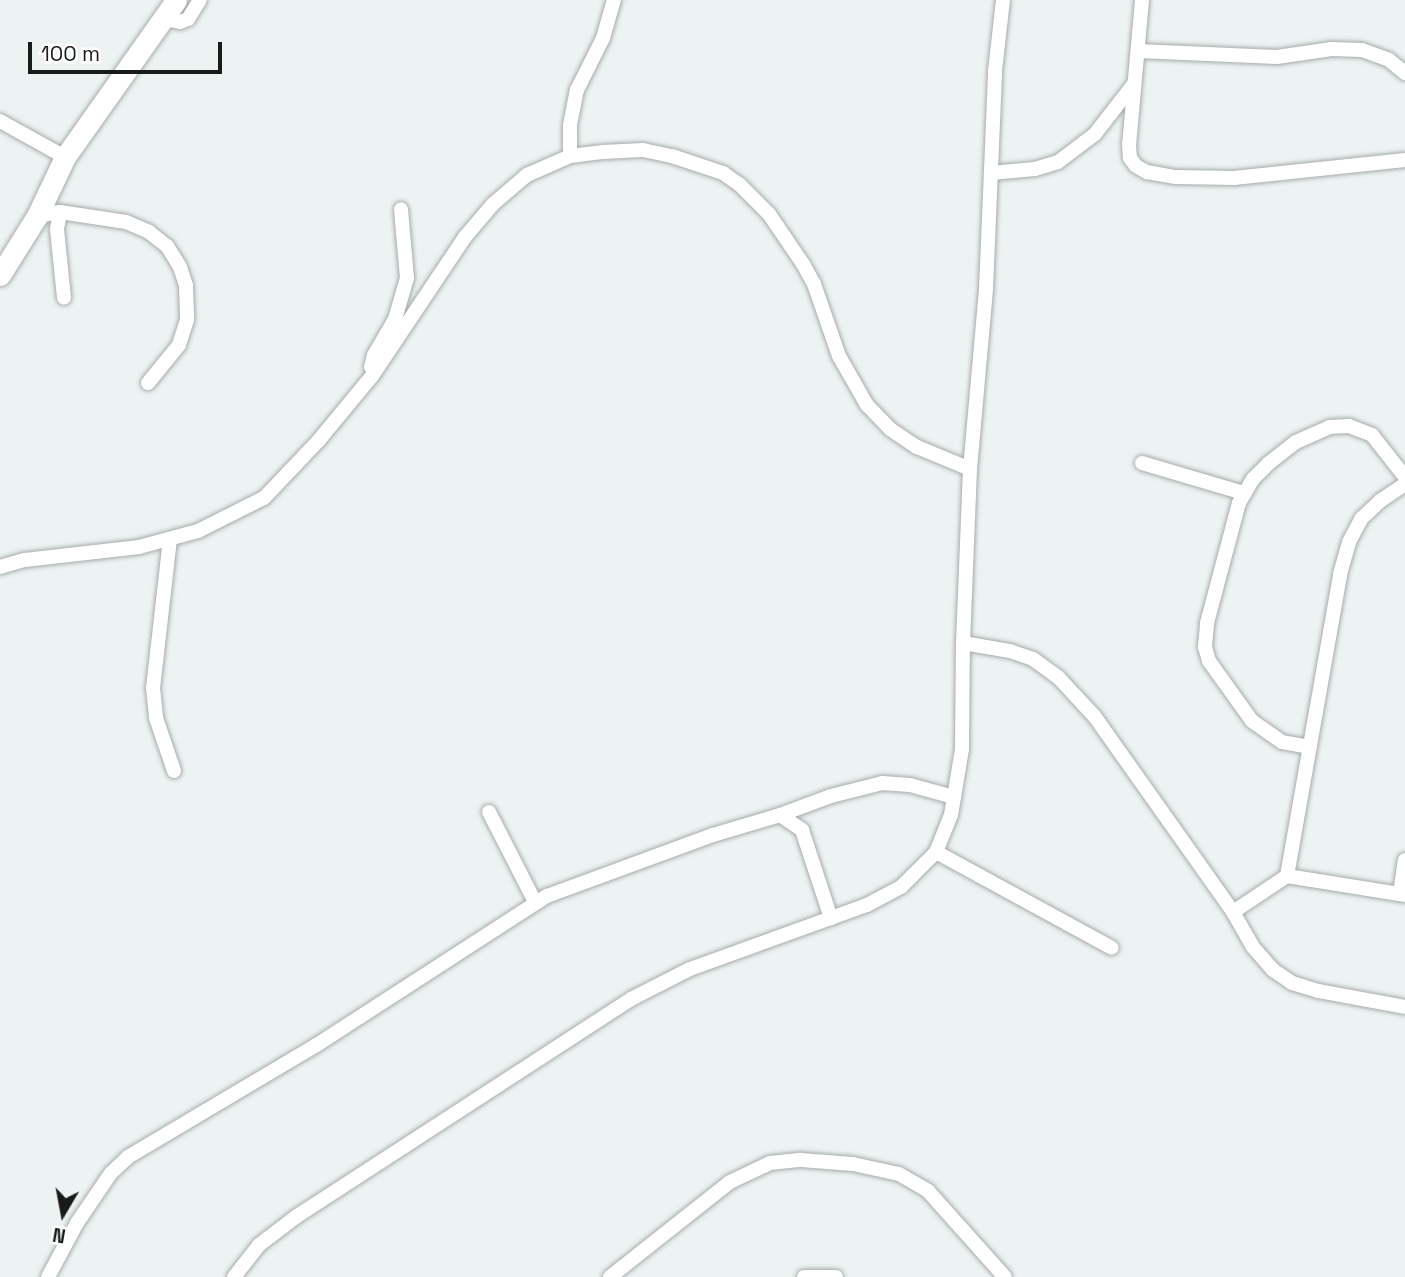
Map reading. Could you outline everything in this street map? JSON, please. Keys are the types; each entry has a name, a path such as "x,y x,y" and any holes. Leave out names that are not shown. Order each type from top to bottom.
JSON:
{"street":[{"path":"0,275 37,216 65,157 176,0"},
{"path":"165,19 180,22 188,19 200,0"},
{"path":"569,156 570,125 577,90 603,38 614,0"},
{"path":"234,1277 259,1245 297,1216 631,999 690,969 867,905 901,887 936,852 946,830 962,750 970,469 986,289 1003,0"},
{"path":"1142,0 1130,158 1147,172 1176,177 1234,178 1405,160"},
{"path":"1138,51 1277,57 1331,50 1362,50 1389,60 1405,73"},
{"path":"991,173 1035,169 1067,157 1112,117 1134,84"},
{"path":"0,121 65,157"},
{"path":"0,567 25,560 139,547 170,539 198,531 264,498 319,440 372,376 465,237 494,204 527,175 569,156 643,150 695,163 723,173 739,184 769,214 803,264 814,284 839,356 867,404 890,429 916,447 970,469"},
{"path":"372,376 374,355 395,319 407,278 401,209"},
{"path":"37,216 60,212 126,222 149,232 167,246 180,267 188,307 179,345 148,383"},
{"path":"60,212 57,229 64,298"},
{"path":"1310,747 1282,742 1252,721 1209,661 1205,646 1207,623 1243,493 1261,471 1282,452 1329,427 1349,426 1372,435 1405,477"},
{"path":"1142,463 1243,493"},
{"path":"1287,876 1340,574 1349,542 1362,518 1380,501 1405,484"},
{"path":"170,539 153,688 156,718 174,771"},
{"path":"963,643 1010,651 1033,659 1058,677 1095,717 1273,970 1292,983 1405,1007"},
{"path":"48,1277 84,1213 111,1173 128,1157 318,1044 535,902 612,870 760,820 780,816 831,796 882,783 910,785 954,797"},
{"path":"489,812 535,902"},
{"path":"780,816 802,831 831,918"},
{"path":"936,852 1112,948"},
{"path":"1233,912 1287,876 1403,895 1405,860"},
{"path":"610,1277 730,1182 770,1163 801,1160 853,1164 899,1174 928,1191 1005,1277"},
{"path":"804,1277 836,1277"}]}
